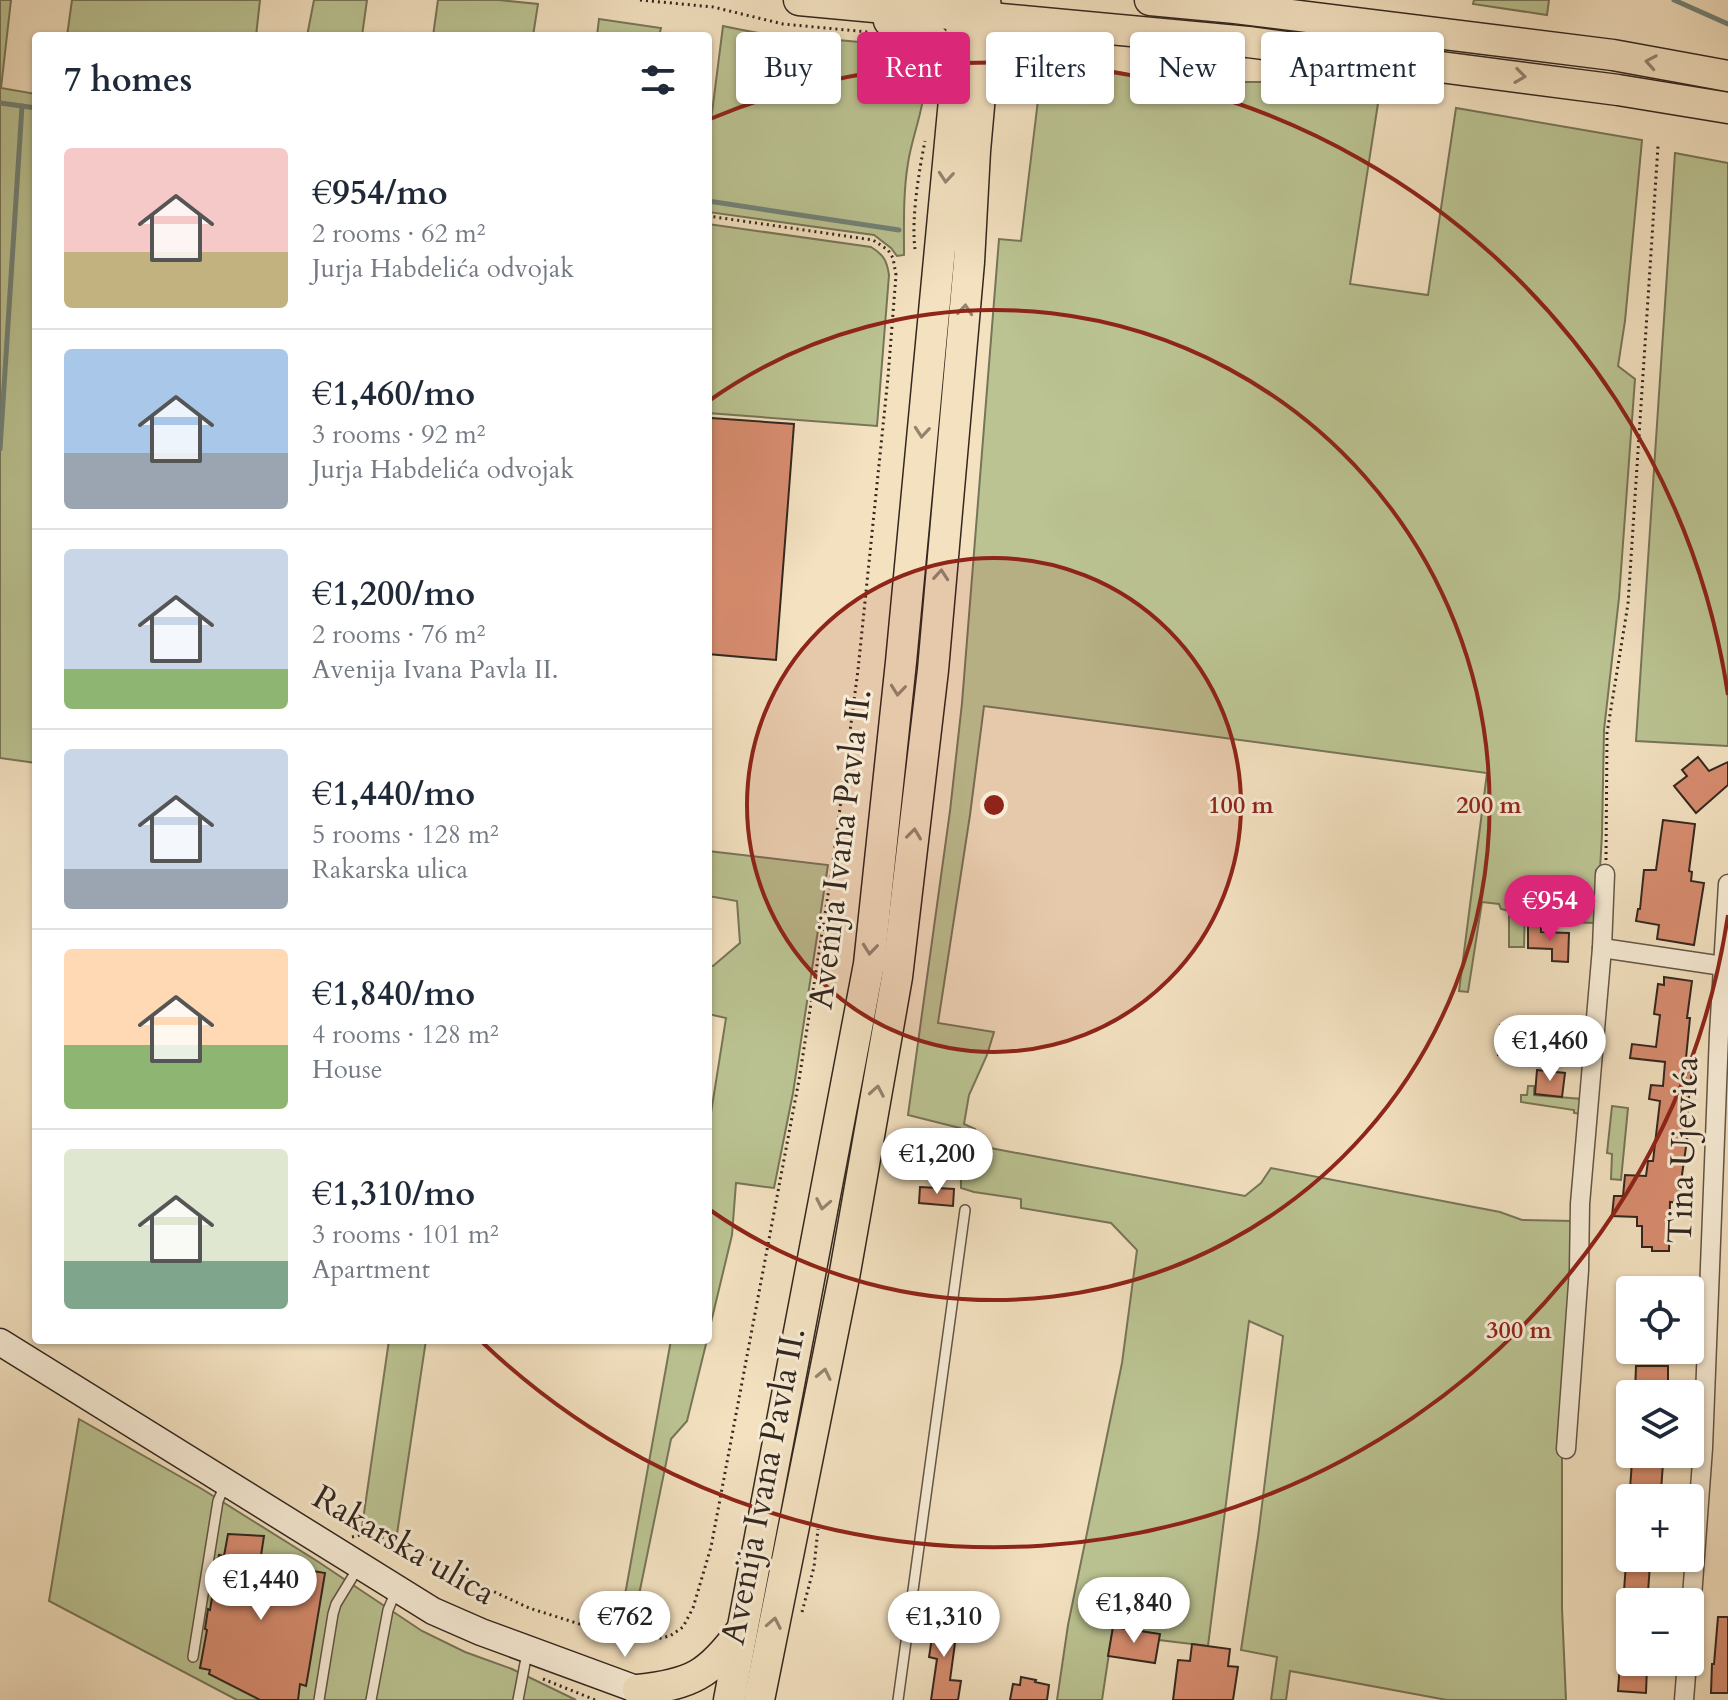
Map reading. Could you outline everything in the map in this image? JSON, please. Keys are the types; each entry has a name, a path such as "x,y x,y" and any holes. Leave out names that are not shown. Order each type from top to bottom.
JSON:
{"main road":[{"path":"799,0 852,5 975,8 1066,25 1321,50 1728,108"},
{"path":"1150,0 1613,55 1728,76"},
{"path":"852,5 870,19 918,28 924,32"},
{"name":"Avenija Ivana Pavla II.","path":"970,32 975,8"},
{"name":"Avenija Ivana Pavla II.","path":"759,1700 845,1272 897,977 933,670 969,262 975,151 975,8"},
{"path":"975,151 984,122 990,77 997,60 1012,42 1025,34 1066,25"},
{"name":"Avenija Ivana Pavla II.","path":"729,1700 869,964 954,104"},
{"name":"Rakarska ulica","path":"0,1342 433,1611 481,1632 652,1695"},
{"path":"652,1695 703,1673 745,1626"}],"street":[{"path":"1566,1449 1579,1270 1580,1204 1602,948 1605,874"},
{"name":"Tina Ujevića","path":"1693,1588 1703,1448 1724,1035 1723,966 1728,884"},
{"path":"1602,948 1723,966"},
{"path":"1684,1700 1686,1676"}],"lane":[{"path":"898,1700 965,1210"},
{"path":"193,1657 218,1501 216,1475"},
{"path":"319,1700 336,1604 360,1565"},
{"path":"371,1700 388,1610 398,1588"},
{"path":"518,1700 528,1650"}],"path":[{"path":"640,0 713,7 783,24 867,32"},
{"path":"915,249 920,169 928,130"},
{"path":"1605,874 1607,733 1628,604 1658,146"},
{"path":"325,1543 360,1535 396,1539 456,1574 529,1608 630,1640 670,1636 683,1627 693,1608 711,1547 799,1080 832,869 858,670 896,275 888,250 873,240 712,217"},
{"path":"801,1615 814,1567 818,1522"}],"green space":[{"path":"0,0 11,0 1,88 32,93 32,762 0,758"},
{"path":"72,0 260,0 256,32 68,32"},
{"path":"314,0 367,0 363,32 308,32"},
{"path":"438,0 499,0 538,4 534,32 434,32"},
{"path":"1474,0 1549,0 1547,15 1473,4"},
{"path":"599,19 661,28 660,32 597,32"},
{"path":"723,26 755,32 736,32 736,104 841,104 841,40 857,42 857,104 922,104 906,174 904,255 897,256 874,235 712,213 712,113"},
{"path":"1114,71 1130,75 1130,104 1245,104 1245,82 1261,82 1261,104 1378,104 1350,284 1428,295 1456,108 1642,140 1618,366 1635,379 1619,598 1604,730 1597,923 1562,922 1562,906 1525,904 1524,947 1509,947 1509,911 1501,909 1499,904 1482,902 1468,992 1459,991 1487,773 984,706 938,1023 994,1032 969,1095 964,1124 975,1129 985,1147 1245,1196 1261,1183 1271,1168 1500,1212 1522,1220 1573,1221 1562,1449 1562,1608 1566,1700 1447,1700 1290,1671 1286,1700 1271,1700 1277,1657 1241,1650 1283,1336 1249,1321 1208,1646 1159,1640 1159,1634 1113,1627 1102,1700 1057,1700 1068,1625 1122,1363 1137,1250 1111,1223 1021,1208 1021,1199 961,1188 960,1128 908,1115 962,703 999,239 1021,241 1038,104 1114,104"},
{"path":"1675,153 1728,163 1728,746 1636,741"},
{"path":"712,225 871,247 882,256 889,275 877,426 712,413"},
{"path":"712,851 828,865 793,1093 774,1188 736,1183 732,1235 712,1318 712,1107 726,1018 712,1015 712,966 740,943 737,901 712,897"},
{"path":"1528,1086 1534,1086 1534,1095 1582,1099 1581,1114 1574,1113 1574,1110 1521,1102 1521,1095 1527,1095"},
{"path":"1612,1106 1628,1108 1621,1180 1611,1179 1612,1154 1607,1153"},
{"path":"388,1344 425,1344 397,1534 362,1527"},
{"path":"670,1344 706,1344 687,1421 671,1439 634,1619 621,1617"},
{"path":"79,1419 202,1489 422,1631 576,1700 237,1700 49,1601"}],"building":[{"path":"712,418 794,424 776,660 712,654"},
{"path":"1698,757 1709,771 1728,762 1728,785 1696,813 1674,786 1687,776 1682,770"},
{"path":"1663,820 1695,824 1689,871 1692,872 1691,881 1704,883 1694,945 1657,939 1659,925 1636,921 1644,870 1656,870"},
{"path":"1528,926 1541,926 1541,932 1569,933 1568,962 1552,961 1552,949 1528,948"},
{"path":"1664,977 1692,981 1685,1068 1692,1069 1686,1126 1689,1126 1678,1203 1670,1202 1669,1251 1652,1251 1652,1247 1642,1247 1642,1226 1637,1226 1637,1217 1612,1216 1614,1196 1623,1196 1625,1175 1646,1176 1648,1161 1653,1161 1660,1101 1649,1099 1651,1085 1663,1086 1665,1062 1630,1058 1632,1044 1656,1047 1660,1015 1654,1014 1658,984 1664,985"},
{"path":"1500,1025 1537,1027 1535,1057 1498,1055"},
{"path":"1537,1070 1565,1073 1562,1097 1535,1094"},
{"path":"920,1187 954,1189 953,1206 919,1203"},
{"path":"1636,1366 1668,1366 1668,1380 1635,1380"},
{"path":"1632,1468 1663,1468 1662,1484 1630,1484"},
{"path":"228,1534 264,1536 260,1562 325,1573 306,1686 300,1684 298,1700 260,1700 209,1674 210,1670 200,1668 219,1555 224,1556"},
{"path":"1625,1572 1649,1572 1648,1588 1624,1588"},
{"path":"938,1614 957,1617 950,1680 961,1681 958,1700 931,1700 937,1659 929,1657"},
{"path":"1718,1617 1728,1617 1728,1693 1711,1693"},
{"path":"1113,1627 1160,1634 1155,1663 1108,1656"},
{"path":"1192,1644 1230,1649 1228,1666 1238,1667 1233,1700 1173,1700 1178,1660 1190,1661"},
{"path":"1619,1676 1647,1676 1646,1693 1618,1691"},
{"path":"1021,1677 1049,1685 1047,1700 1010,1700 1013,1684 1020,1685"}],"waterway":[{"path":"1674,0 1728,24"},
{"path":"0,103 22,106 0,449"},
{"path":"22,106 32,107"},
{"path":"712,202 899,230"}]}
